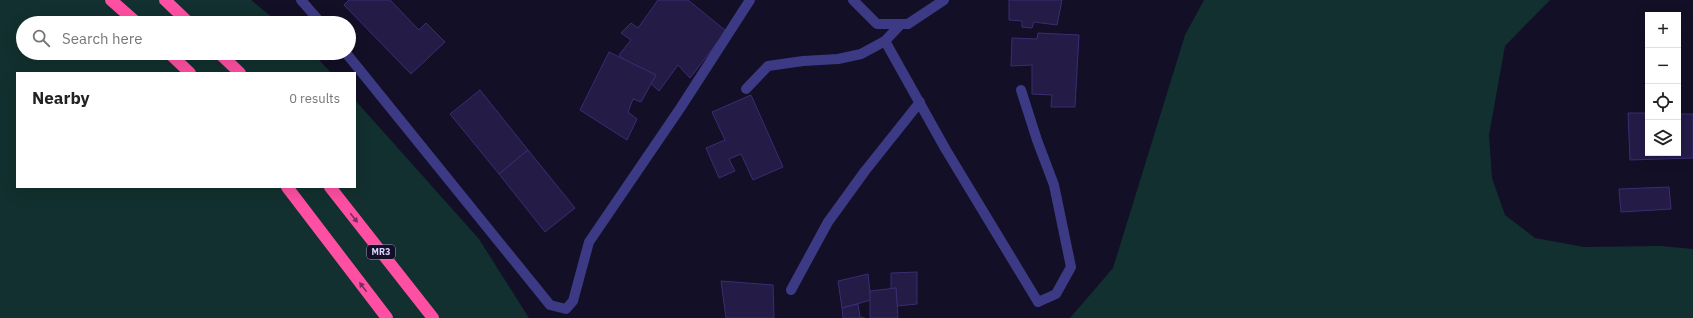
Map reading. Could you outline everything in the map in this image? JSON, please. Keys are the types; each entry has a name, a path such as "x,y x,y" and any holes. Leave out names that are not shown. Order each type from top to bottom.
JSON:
{"highway":[{"path":"111,0 129,16"},
{"path":"165,0 181,16"},
{"path":"176,60 189,72"},
{"path":"226,60 239,72"},
{"path":"288,188 387,318"},
{"name":"MR3","path":"331,188 433,318"}],"street":[{"path":"301,0 315,16"},
{"path":"352,60 550,305 566,308 573,301 589,242 681,107 750,0"},
{"path":"853,0 877,24 904,24"},
{"path":"746,89 768,66 803,61 838,59 861,54 885,41 904,24 944,0"},
{"path":"885,41 946,150 1038,302 1056,294 1071,267 1054,185 1036,140 1020,90"},
{"path":"791,290 828,222 865,171 920,102"}],"green space":[{"path":"0,0 251,0 270,16 16,16 16,60 319,60 330,72 16,72 16,188 356,188 356,101 479,239 529,318 0,318"},
{"path":"1204,0 1550,0 1505,46 1489,135 1492,178 1505,215 1535,238 1584,247 1661,246 1693,249 1693,318 1070,318 1113,268 1185,35"}],"building":[{"path":"349,0 390,0 419,30 426,23 445,42 411,74 344,5"},
{"path":"658,0 688,0 726,31 690,78 678,65 659,91 619,55 631,40 621,33 631,23 638,28"},
{"path":"1009,0 1062,0 1057,25 1034,22 1032,28 1022,27 1022,21 1009,20"},
{"path":"1038,33 1079,35 1075,107 1051,107 1052,95 1032,94 1032,65 1011,66 1012,38 1037,39"},
{"path":"609,52 656,75 641,102 633,99 628,112 637,119 627,140 580,110"},
{"path":"480,90 528,150 499,174 450,114"},
{"path":"751,95 783,167 753,180 741,154 729,159 735,171 719,178 706,148 725,140 712,112"},
{"path":"1628,113 1645,113 1645,156 1681,156 1681,114 1693,114 1693,158 1630,160"},
{"path":"528,150 575,208 545,232 499,174"},
{"path":"1669,187 1671,209 1621,212 1619,189"},
{"path":"917,272 917,304 897,306 896,288 891,289 891,273"},
{"path":"868,274 871,300 842,308 838,281"},
{"path":"721,281 773,285 774,318 726,318"},
{"path":"896,288 898,318 870,318 870,291"},
{"path":"858,304 860,317 865,318 843,318 842,308"}]}
